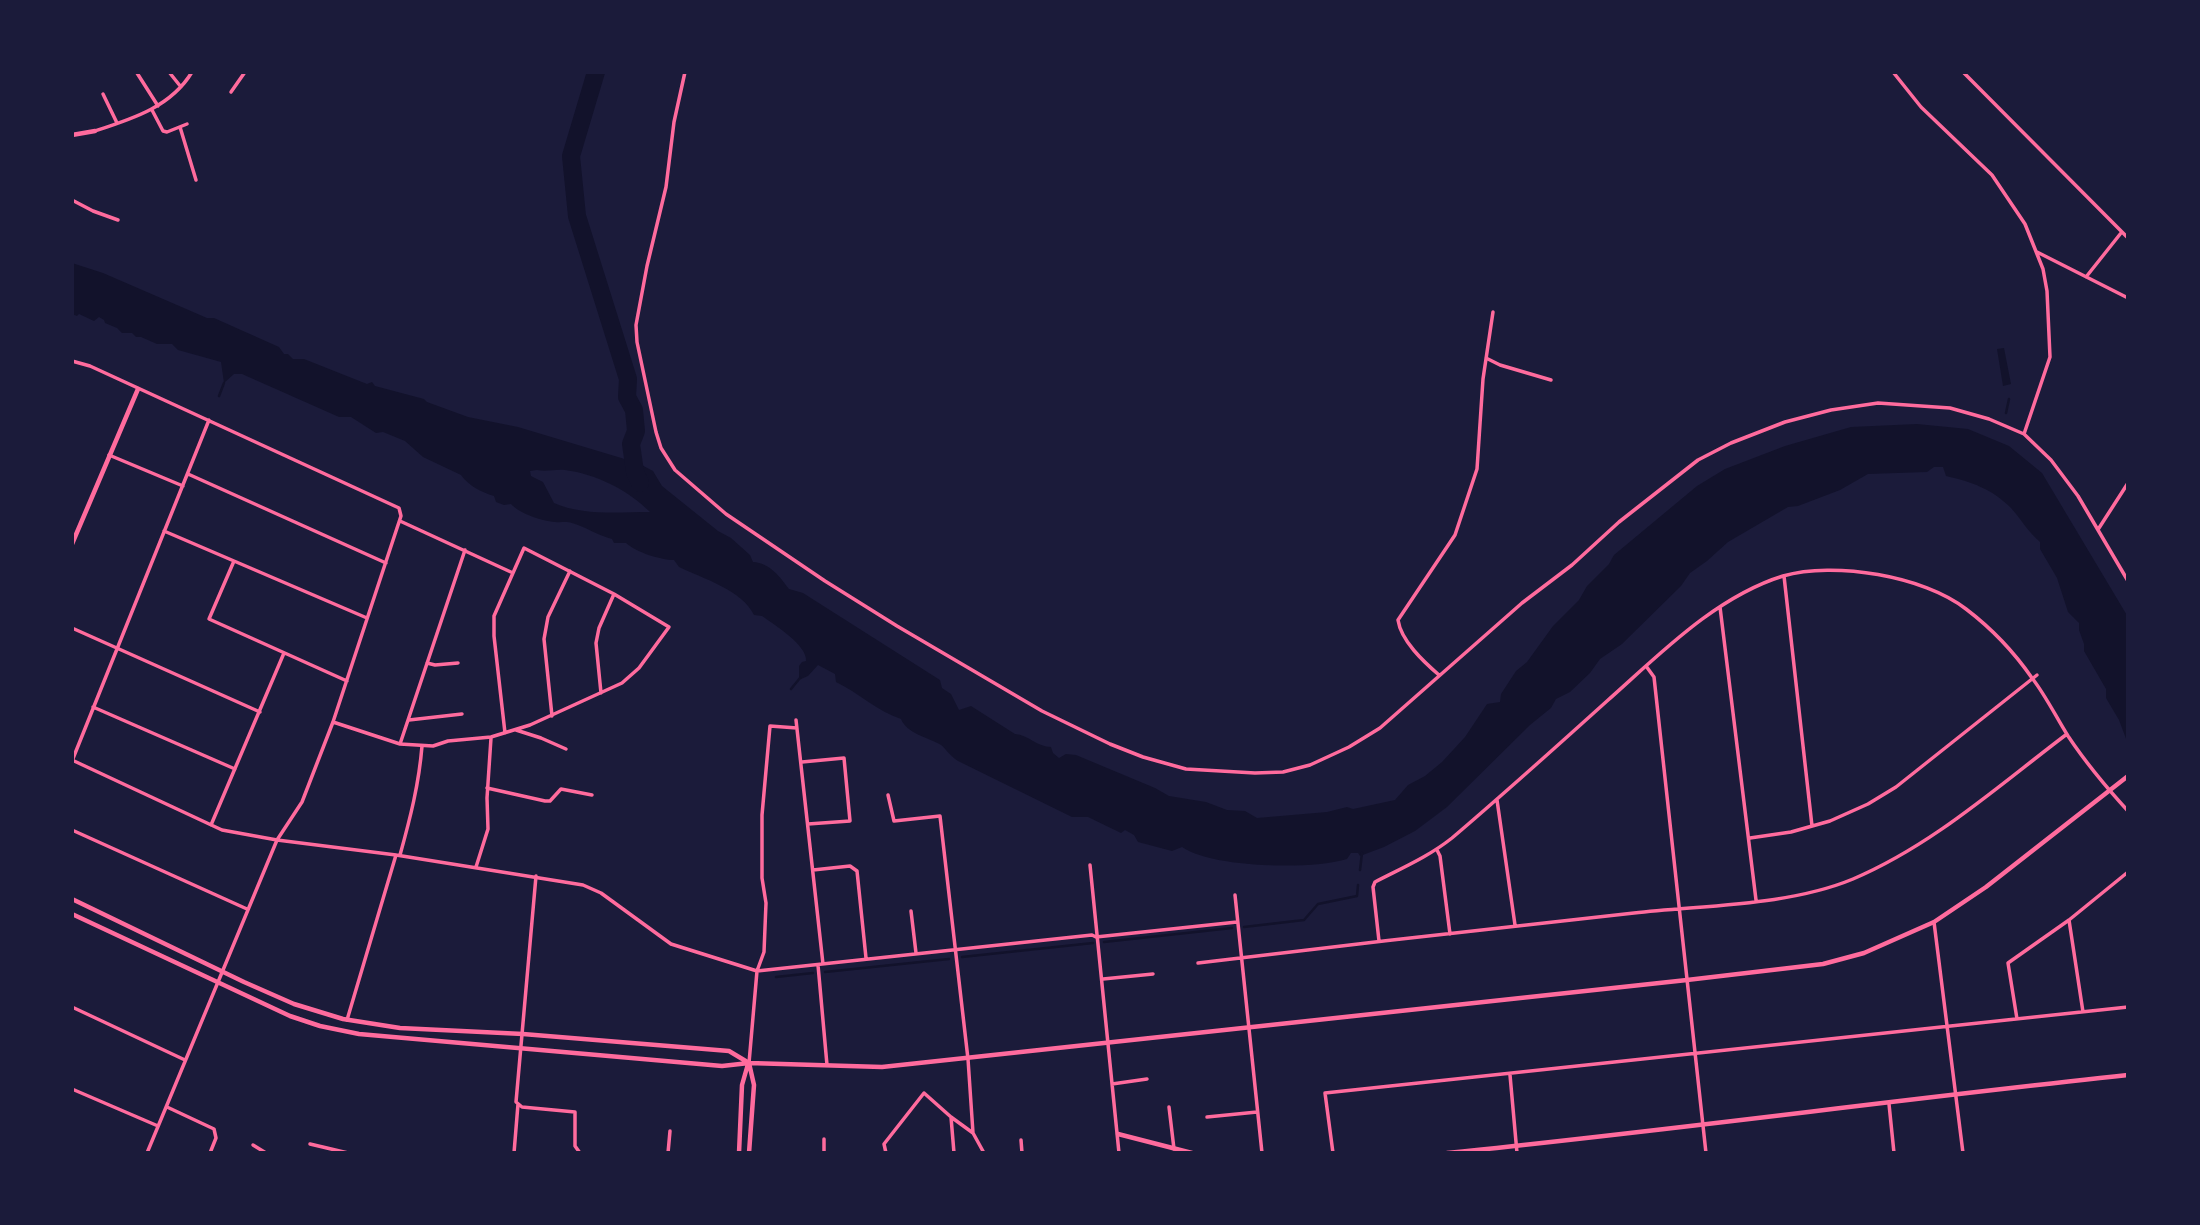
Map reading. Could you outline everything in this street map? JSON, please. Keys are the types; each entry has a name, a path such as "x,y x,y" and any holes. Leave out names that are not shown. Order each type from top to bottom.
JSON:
{"street":[{"path":"169,72 181,87"},
{"path":"72,135 95,131 152,110 181,87 191,72"},
{"path":"231,92 245,72"},
{"path":"685,72 674,122 666,187 638,313 637,342 661,448 675,470 718,508 825,581 981,677 1059,720 1143,757 1186,769 1255,774 1283,772 1310,765 1349,747 1380,728 1522,603 1698,460 1731,443 1785,422 1819,413 1878,403 1950,408 1989,419 2024,434 2051,460 2098,529 2128,581"},
{"path":"1893,72 1921,107 1992,175 2025,224 2043,269 2048,291 2050,357 2024,434"},
{"path":"1963,72 2128,238"},
{"path":"137,74 158,106"},
{"path":"103,94 117,123"},
{"path":"152,110 163,131 187,124"},
{"path":"180,127 196,180"},
{"path":"72,200 117,219"},
{"path":"2087,278 2121,233"},
{"path":"2036,251 2128,298"},
{"path":"1439,676 1426,664 1399,629 1398,620 1455,534 1477,469 1486,358 1493,312"},
{"path":"1486,358 1500,365 1552,380"},
{"path":"72,361 90,366 398,508 400,520 333,722 302,802 277,840 147,1153"},
{"path":"72,544 138,389"},
{"path":"209,420 72,761 222,830 583,885 601,893 671,944 757,971 1237,922"},
{"path":"109,455 183,486"},
{"path":"188,474 386,563"},
{"path":"2098,529 2128,483"},
{"path":"400,520 513,573"},
{"path":"164,531 367,618"},
{"path":"333,722 400,744 422,746 491,737 505,733 515,730 552,716 622,682 639,668 669,627 570,570 524,548 494,616 505,733"},
{"path":"400,744 465,550"},
{"path":"234,561 209,619 347,681"},
{"path":"552,716 545,628 570,570"},
{"path":"1379,941 1373,887 1375,882 1437,850 1497,800 1646,666 1720,607 1784,576 1849,570 1883,575 1934,592 1964,607 2005,644 2035,677 2067,734 2128,811"},
{"path":"1784,576 1812,826"},
{"path":"601,694 596,643 599,628 614,594"},
{"path":"1720,607 1756,901"},
{"path":"72,628 260,712"},
{"path":"211,825 285,653"},
{"path":"427,663 458,663"},
{"path":"1646,666 1654,677 1706,1153"},
{"path":"1750,838 1791,832 1830,821 1868,804 1896,787 2035,677"},
{"path":"93,707 235,769"},
{"path":"408,720 462,714"},
{"path":"796,720 814,870 827,1065"},
{"path":"738,1153 742,1085 749,1063 757,971 764,952 766,903 762,878 762,815 770,726 797,728"},
{"path":"515,730 566,749"},
{"path":"1198,963 1756,901 1818,891 1899,858 2067,734"},
{"path":"476,867 488,830 491,737"},
{"path":"347,1020 413,810 422,746"},
{"path":"802,762 844,758 850,821 808,824"},
{"path":"72,914 290,1016 340,1030 399,1039 521,1047 722,1066 749,1063 883,1067 1823,964 1864,953 1934,922 1986,887 2128,776"},
{"path":"488,788 545,801 550,801 561,789 592,795"},
{"path":"888,795 894,821 940,816 968,1059 972,1133"},
{"path":"1497,800 1515,926"},
{"path":"72,830 247,909"},
{"path":"1437,850 1450,934"},
{"path":"1090,865 1119,1153"},
{"path":"814,870 850,866 857,871 866,958"},
{"path":"2017,1019 2008,963 2069,920 2128,872"},
{"path":"514,1153 536,876"},
{"path":"1235,895 1262,1153"},
{"path":"72,899 294,1004 347,1020 400,1028 523,1034 729,1051 749,1063 754,1085 749,1153"},
{"path":"911,911 916,953"},
{"path":"2069,920 2083,1012"},
{"path":"1934,922 1963,1153"},
{"path":"1102,979 1153,974"},
{"path":"72,1007 185,1060"},
{"path":"1333,1153 1325,1093 2128,1007"},
{"path":"1510,1074 1517,1153"},
{"path":"1447,1153 1704,1126 1956,1093 2128,1075"},
{"path":"1112,1084 1147,1079"},
{"path":"72,1089 158,1126"},
{"path":"886,1153 884,1144 924,1093 972,1133 984,1153"},
{"path":"518,1104 575,1112 575,1146 580,1153"},
{"path":"1888,1104 1894,1153"},
{"path":"166,1107 214,1129 216,1138 210,1153"},
{"path":"1169,1107 1174,1149"},
{"path":"1208,1117 1257,1112"},
{"path":"950,1117 954,1153"},
{"path":"668,1153 670,1131"},
{"path":"1118,1134 1192,1153"},
{"path":"824,1139 824,1153"},
{"path":"1021,1140 1022,1153"},
{"path":"310,1144 348,1153"},
{"path":"253,1145 266,1153"}],"shaded area":[{"path":"72,263 103,273 207,318 214,318 279,347 293,359 304,359 367,384 372,382 375,386 424,399 468,417 518,427 638,463 653,471 662,486 718,531 731,538 750,555 753,562 774,571 789,589 803,593 940,680 942,688 951,694 959,710 971,706 1015,734 1051,747 1059,758 1066,754 1076,755 1169,796 1206,802 1227,810 1245,811 1257,818 1327,812 1347,807 1353,809 1395,800 1408,785 1442,762 1465,737 1487,704 1500,702 1501,694 1516,671 1527,662 1553,626 1579,600 1587,586 1609,564 1614,555 1697,486 1725,469 1785,446 1851,427 1917,424 1968,429 2009,446 2042,473 2128,617 2128,744 2119,720 2106,698 2106,689 2084,651 2079,623 2068,612 2057,578 2040,549 2040,542 2011,508 1981,487 1946,476 1943,467 1934,467 1927,472 1868,474 1840,490 1798,506 1788,507 1728,542 1690,573 1681,586 1622,644 1600,659 1570,692 1556,699 1551,708 1530,725 1447,807 1415,831 1360,856 1358,853 1351,853 1347,859 1311,865 1238,863 1196,854 1182,847 1172,851 1138,842 1134,835 1125,830 1121,833 1088,817 1072,817 958,761 941,745 908,728 901,719 836,682 835,674 818,665 808,676 799,680 799,666 806,661 802,649 796,643 762,616 754,615 732,592 679,567 674,560 649,555 626,543 614,543 612,539 572,523 543,520 511,504 496,502 494,496 476,488 461,475 423,457 405,441 383,432 376,433 351,417 339,417 242,374 234,374 224,383 221,362 178,350 172,344 157,344 132,333 122,333 99,317 94,321 79,314 72,314","holes":["565,470 600,479 632,497 650,512 589,512 554,503 543,482 531,476 530,471"]},
{"path":"2004,348 2011,384 2003,386 1997,349"}],"waterway":[{"path":"596,72 571,156 577,216 628,379 627,397 634,410 636,431 631,444 635,472 640,483"},
{"path":"219,396 224,383"},
{"path":"2006,413 2009,399"},
{"path":"791,689 800,678"},
{"path":"1360,870 1362,853"},
{"path":"1244,927 1304,920 1318,904 1357,896 1358,885"},
{"path":"1104,942 1232,928"},
{"path":"962,957 1093,943"},
{"path":"825,972 949,959"},
{"path":"776,977 813,973"}]}
